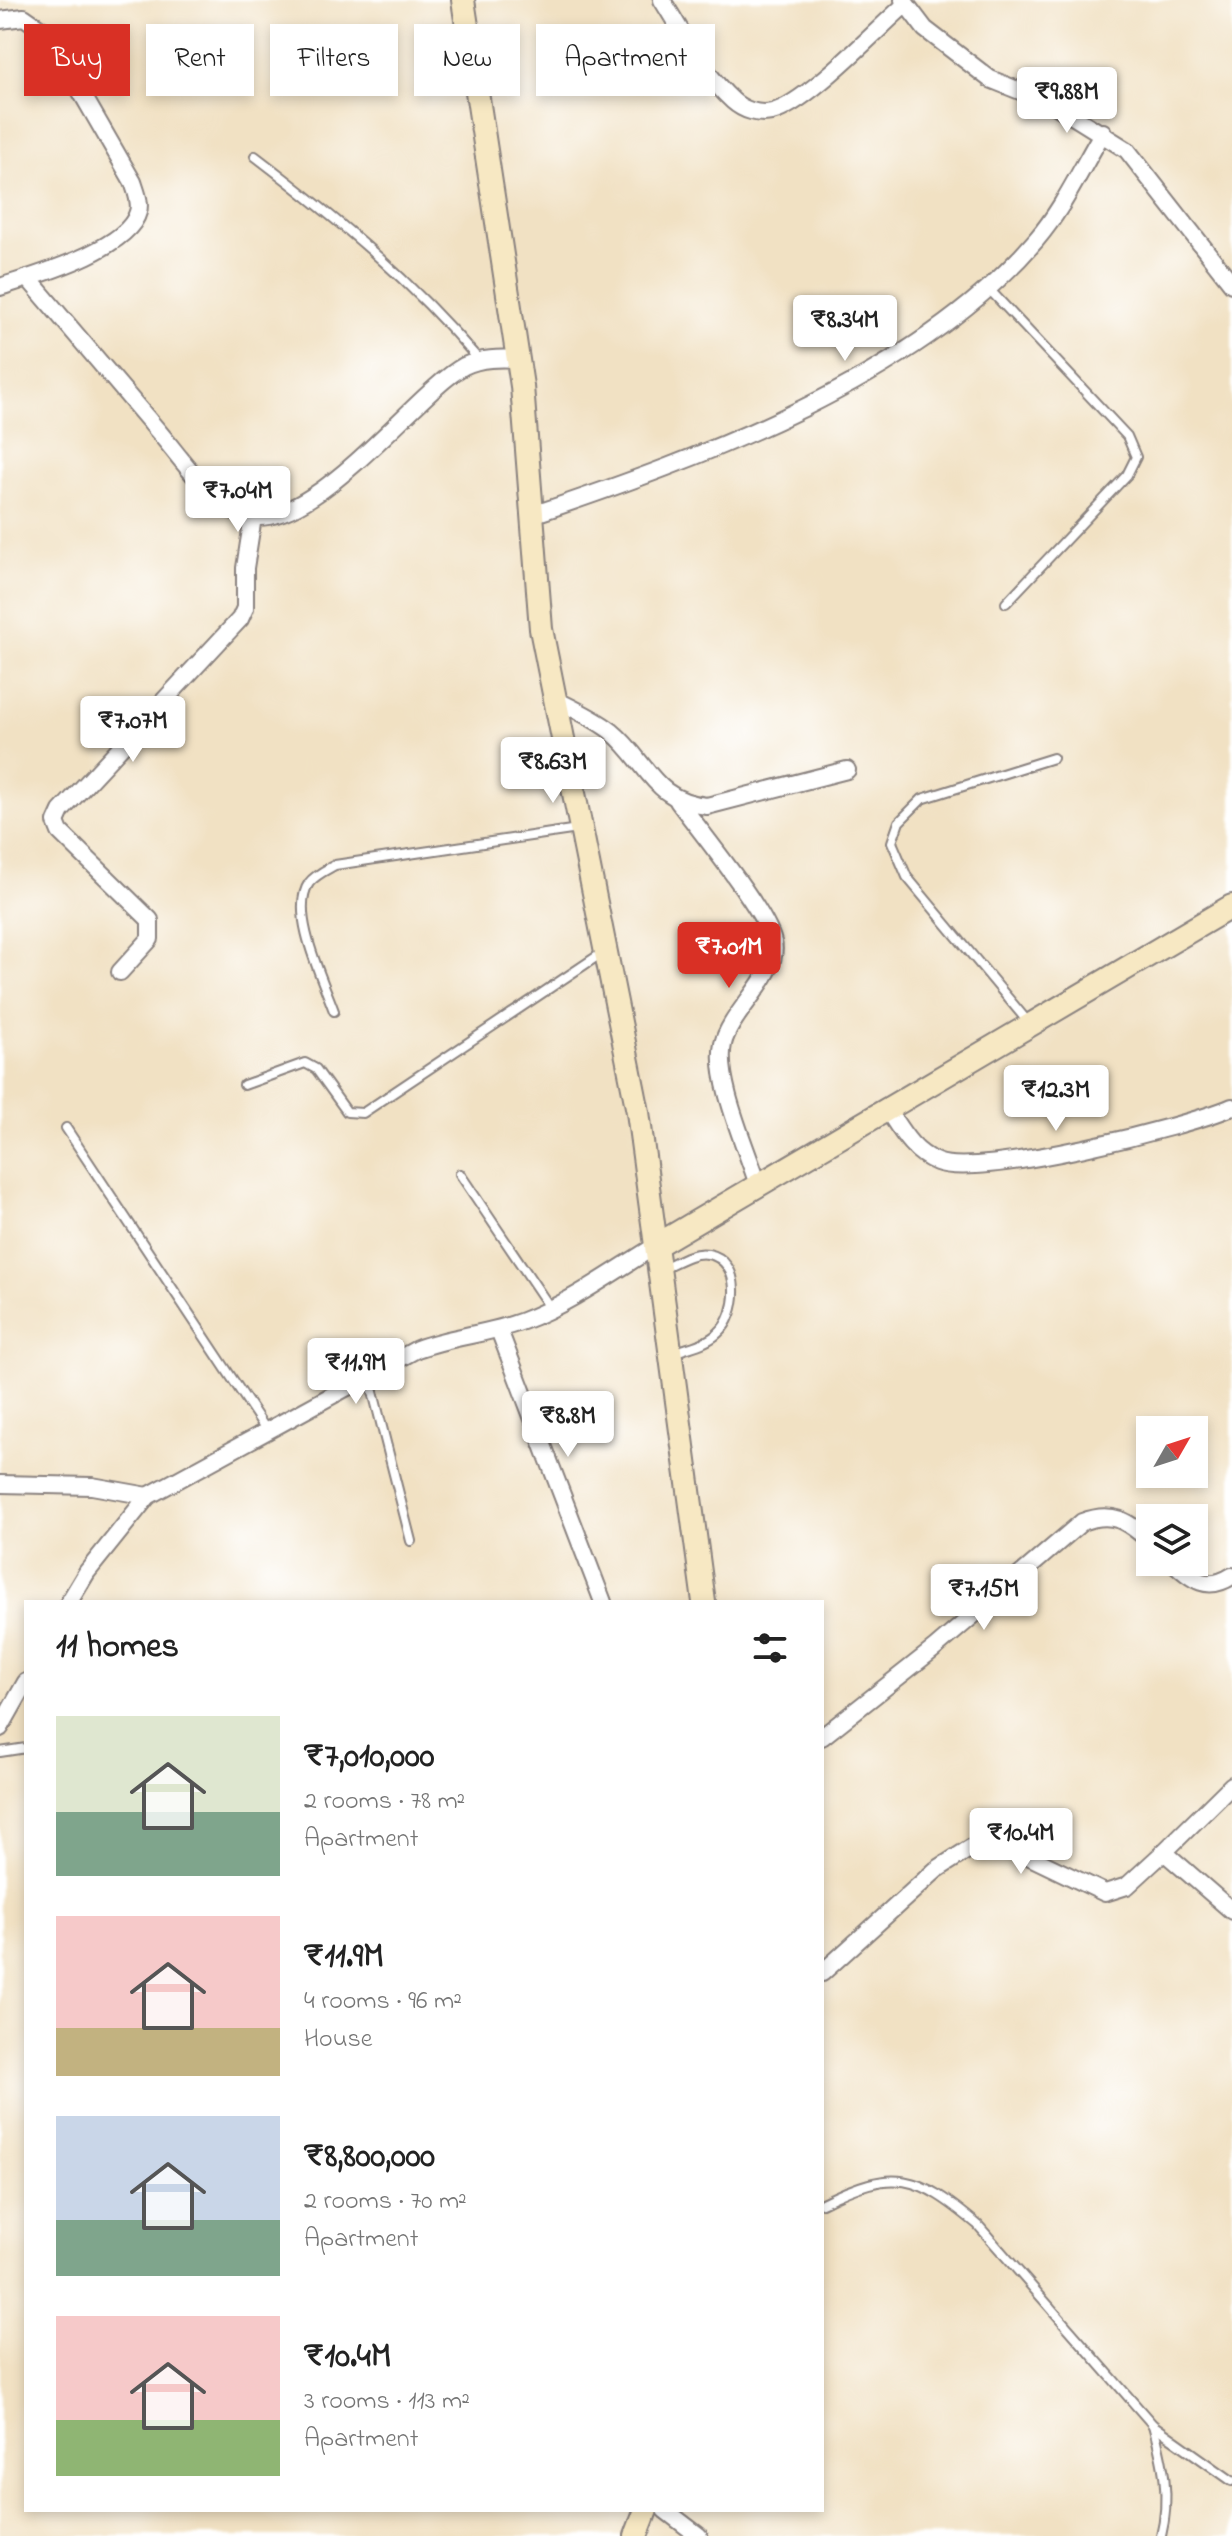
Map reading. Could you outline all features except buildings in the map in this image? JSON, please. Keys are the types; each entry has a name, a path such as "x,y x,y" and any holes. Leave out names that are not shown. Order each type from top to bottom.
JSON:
{"street":[{"path":"463,0 518,359 541,629 638,1112 704,1600"},
{"path":"662,0 720,88 744,108 769,113 796,101 904,2 925,29 990,79 1055,105 1103,132 1127,150 1147,171 1232,284"},
{"path":"0,20 24,17 47,33 133,182 138,199 138,212 131,225 112,241 77,262 0,287"},
{"path":"532,515 669,469 863,376 957,315 1037,239 1103,132"},
{"path":"28,278 198,478 230,509 253,517 287,511 321,491 453,373 480,361 518,359"},
{"path":"120,972 150,939 150,920 60,832 56,822 61,811 240,619 245,608 245,568 253,517"},
{"path":"556,700 610,731 655,783 678,801 753,906 773,942 772,962 733,1019 723,1043 727,1088 758,1185"},
{"path":"678,801 707,806 847,770"},
{"path":"76,1599 87,1572 148,1496 417,1349 450,1337 499,1330 551,1309 1232,906"},
{"path":"887,1109 922,1155 952,1166 1060,1153 1205,1119 1232,1107"},
{"path":"499,1330 602,1600"},
{"path":"0,1484 92,1486 148,1496"},
{"path":"824,1735 935,1648 1082,1522 1112,1515 1136,1529"},
{"path":"1190,1576 1209,1586 1232,1576"},
{"path":"2,1719 24,1685"},
{"path":"824,1971 936,1870 980,1842 1007,1846 1105,1893 1127,1886 1232,1785"},
{"path":"1164,1852 1232,1911"},
{"path":"636,2536 645,2512"},
{"path":"668,2512 699,2536"}],"lane":[{"path":"255,156 340,220 399,272 480,361"},
{"path":"986,287 1127,436 1136,457 1127,475 1006,603"},
{"path":"1030,1025 907,877 892,842 899,822 922,799 1053,758"},
{"path":"334,1011 301,915 309,884 320,873 335,865 581,829"},
{"path":"244,1085 305,1063 316,1069 347,1112 363,1113 605,951"},
{"path":"66,1128 267,1431"},
{"path":"460,1174 551,1309"},
{"path":"660,1270 692,1255 707,1254 719,1258 731,1271 734,1302 727,1322 711,1338 672,1353"},
{"path":"369,1376 411,1541"},
{"path":"0,1752 24,1748"},
{"path":"824,2202 858,2185 884,2179 907,2180 949,2201 978,2225 1153,2425 1232,2481"},
{"path":"1153,2425 1166,2476 1166,2517 1161,2536"}]}
